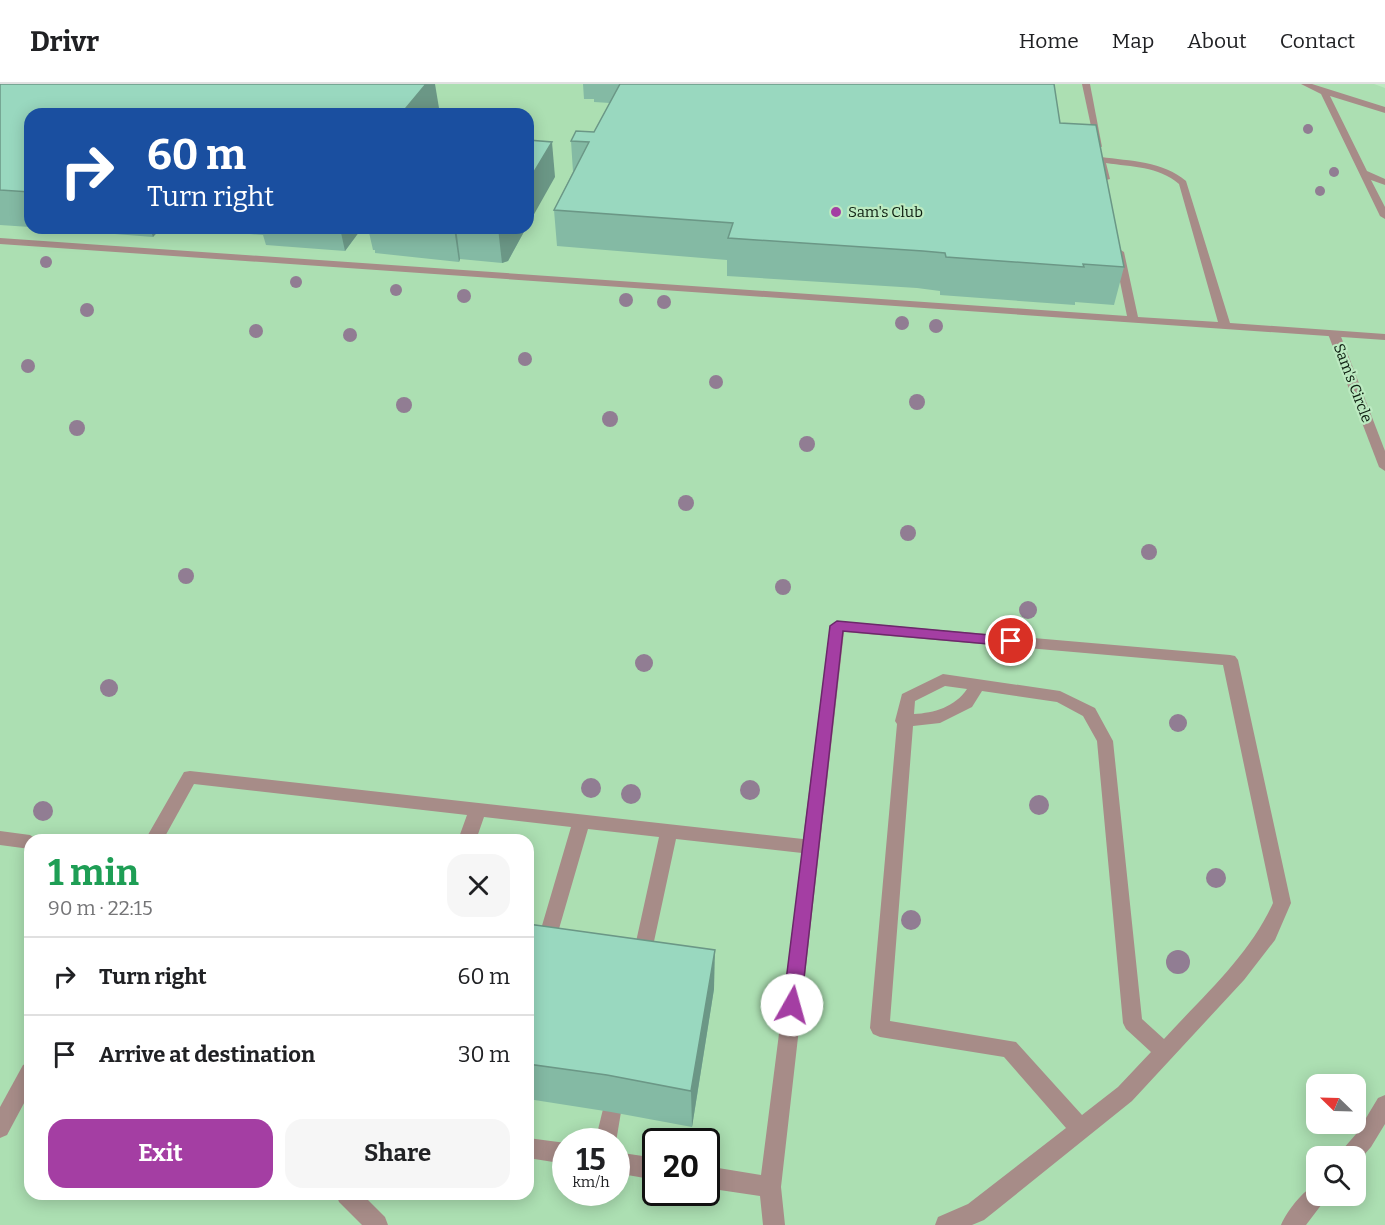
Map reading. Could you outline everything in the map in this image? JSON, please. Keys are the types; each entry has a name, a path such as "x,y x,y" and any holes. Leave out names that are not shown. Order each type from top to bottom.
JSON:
{"street":[{"path":"1086,84 1108,194"},
{"path":"1305,84 1385,110"},
{"path":"1324,92 1385,216"},
{"path":"1101,160 1151,168 1176,175 1183,183 1225,326"},
{"path":"1364,173 1385,182"},
{"path":"1117,240 1133,320"},
{"path":"0,241 1385,337"},
{"name":"Sam's Circle","path":"1334,334 1385,466"},
{"path":"774,1225 770,1187 837,626 1230,660 1282,903 1268,934 1237,974 1125,1094 976,1212 946,1225"},
{"path":"1081,1129 1009,1049 880,1028 906,698 943,680 1060,697 1089,712 1105,741 1133,1023 1165,1053"},
{"path":"903,721 934,719 966,703 978,685"},
{"path":"157,834 190,777 811,847"},
{"path":"469,834 478,809"},
{"path":"540,964 580,822"},
{"path":"637,978 669,831"},
{"path":"0,838 24,841"},
{"path":"0,1128 24,1083"},
{"path":"1359,1146 1385,1105"},
{"path":"608,1128 611,1112"},
{"path":"534,1149 552,1152"},
{"path":"720,1179 770,1187"},
{"path":"353,1200 377,1225"},
{"path":"1292,1225 1308,1206"}],"shaded area":[{"path":"0,84 1374,84 1385,88 1385,1225 0,1225"}],"building":[{"path":"0,84 426,84 406,108 24,108 24,192 0,190"},
{"name":"Sam's Club","path":"620,84 1054,84 1060,123 1096,125 1124,267 1083,264 1084,267 946,257 945,253 923,251 728,238 733,223 554,210 589,142 571,141 576,131 594,132"},
{"path":"534,140 552,142 534,172"},
{"path":"534,925 715,950 691,1091 607,1075 534,1065"}],"place":[{"name":"Sam's Club","path":"836,212"}],"route":[{"path":"792,1005 837,626 1011,641"}]}
